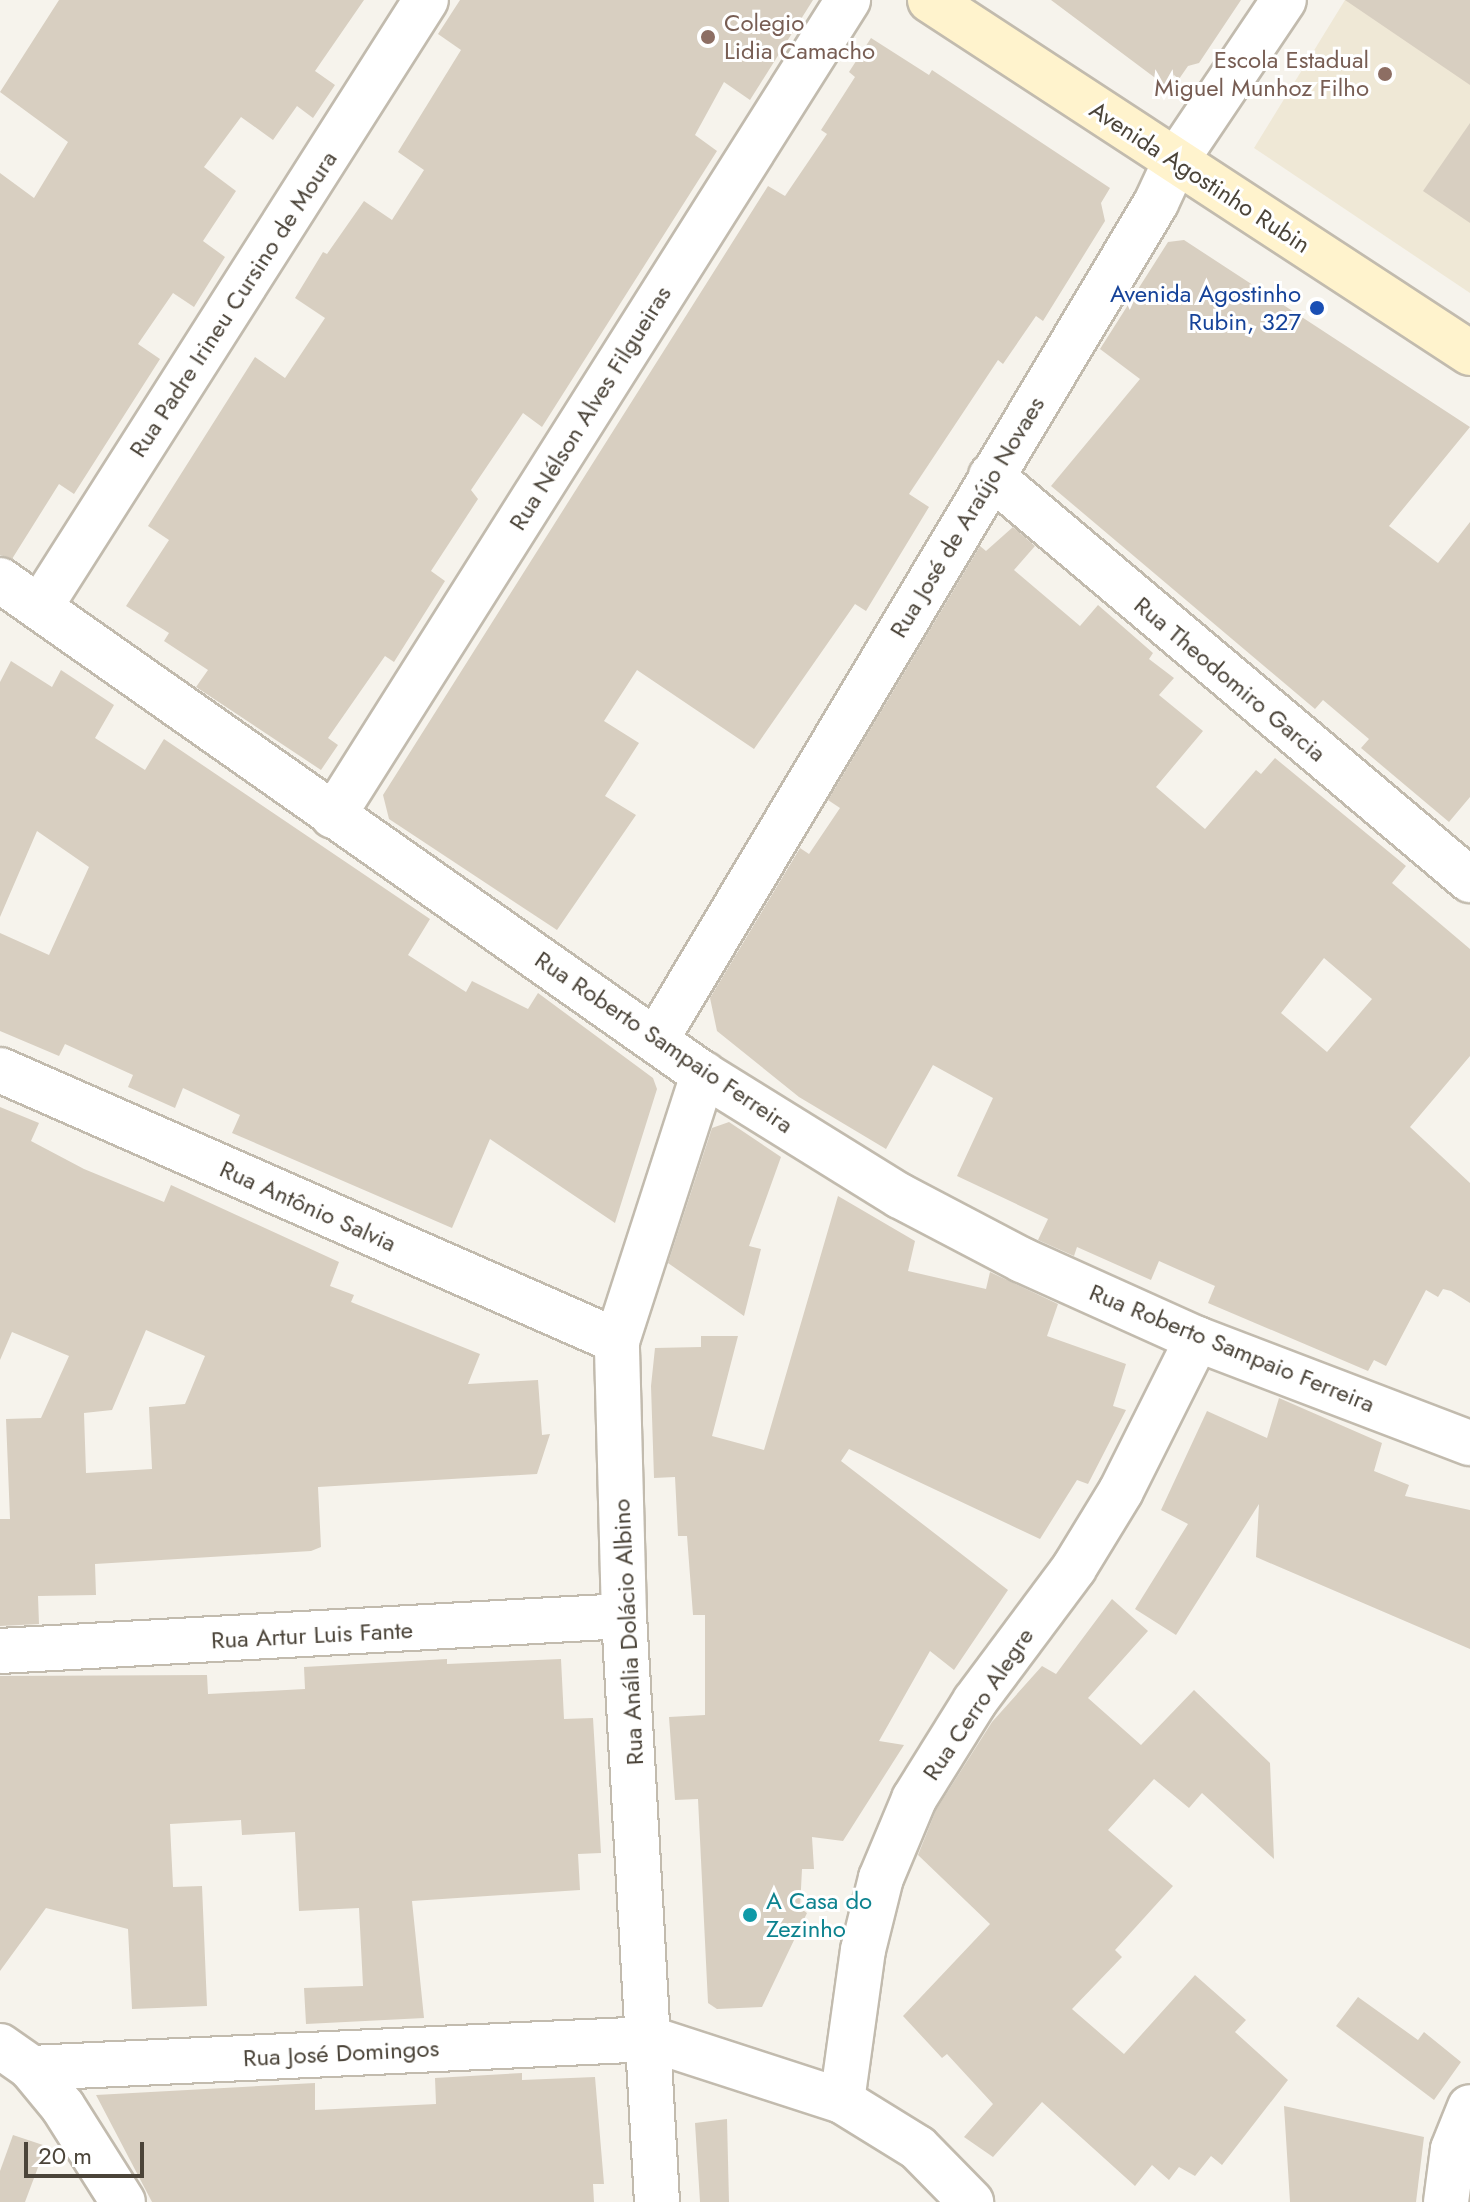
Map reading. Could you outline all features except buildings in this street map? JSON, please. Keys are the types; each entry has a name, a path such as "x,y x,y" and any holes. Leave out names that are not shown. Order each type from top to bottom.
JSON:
{"main road":[{"name":"Avenida Agostinho Rubin","path":"930,0 1470,353"}],"street":[{"name":"Rua Padre Irineu Cursino de Moura","path":"40,607 426,0"},
{"name":"Rua Nélson Alves Filgueiras","path":"333,816 848,0"},
{"name":"Rua José de Araújo Novaes","path":"657,1038 1156,203 1175,162 1284,0"},
{"name":"Rua Theodomiro Garcia","path":"991,476 1470,880"},
{"name":"Rua Roberto Sampaio Ferreira","path":"0,580 333,816 657,1038 703,1074 900,1196 1022,1260 1197,1339 1470,1443"},
{"name":"Rua Antônio Salvia","path":"0,1070 617,1341"},
{"name":"Rua Anália Dolácio Albino","path":"657,2202 651,2039 624,1616 617,1341 703,1074"},
{"name":"Rua Cerro Alegre","path":"842,2101 863,1950 881,1878 914,1799 975,1701 1074,1568 1121,1491 1197,1339"},
{"name":"Rua Artur Luis Fante","path":"0,1651 624,1616"},
{"path":"651,2039 842,2101 918,2148 971,2202"},
{"name":"Rua José Domingos","path":"16,2057 651,2039"},
{"path":"16,2057 107,2170 123,2202"},
{"path":"1446,2202 1453,2149 1470,2107"}],"shaded area":[{"name":"Escola Estadual Miguel Munhoz Filho","path":"1345,0 1470,0 1470,293 1254,148"}],"place":[{"name":"Colegio Lidia Camacho","path":"708,37"},
{"name":"Escola Estadual Miguel Munhoz Filho","path":"1385,74"},
{"name":"Avenida Agostinho Rubin, 327","path":"1317,308"},
{"name":"A Casa do Zezinho","path":"750,1915"}]}
